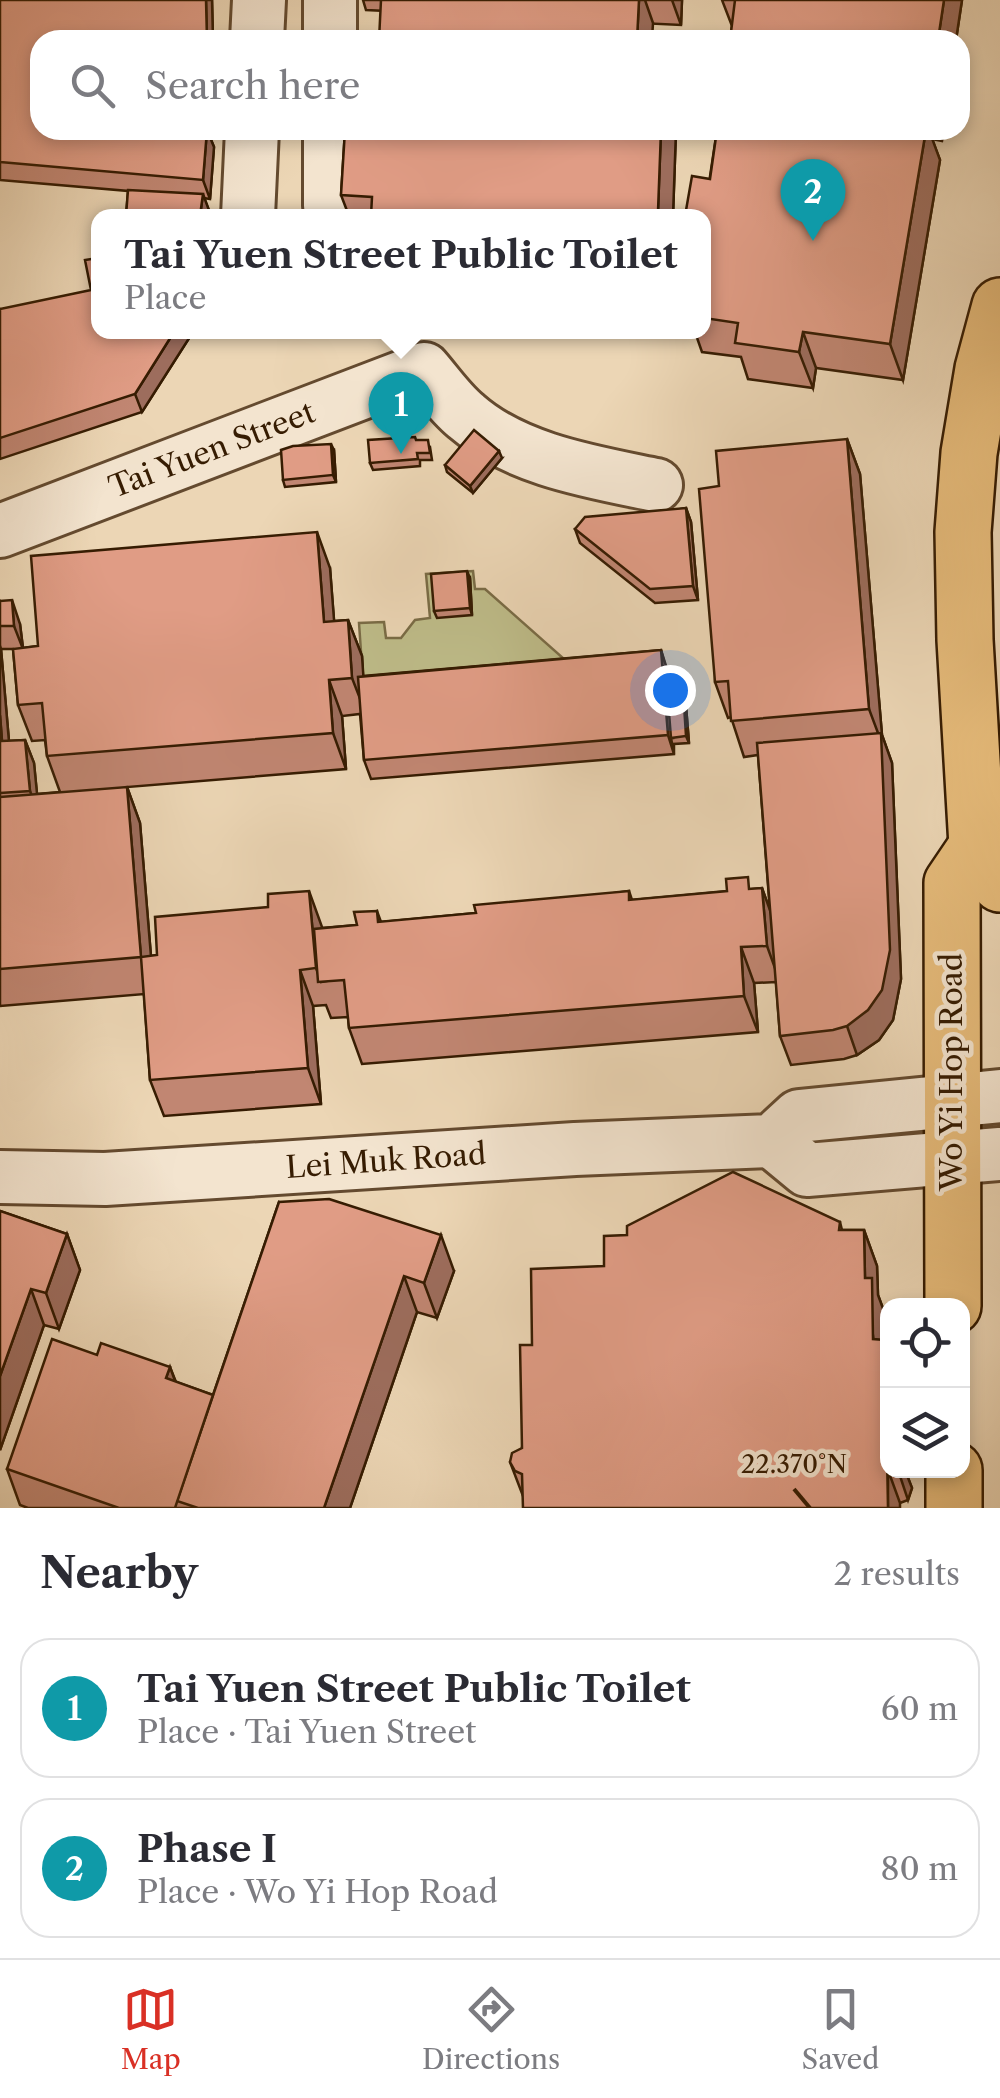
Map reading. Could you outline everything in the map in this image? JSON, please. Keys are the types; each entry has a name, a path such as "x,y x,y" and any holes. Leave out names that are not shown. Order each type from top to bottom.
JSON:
{"main road":[{"name":"Wo Yi Hop Road","path":"954,1298 976,1157 976,1098 952,883 989,865 965,640 963,532 968,452 983,368 1000,306"},
{"path":"954,1478 954,1508"}],"street":[{"path":"257,30 259,0"},
{"path":"330,0 330,30"},
{"path":"248,209 252,140"},
{"path":"330,140 330,206"},
{"name":"Tai Yuen Street","path":"0,531 424,369 466,416 489,432 554,463 656,485"},
{"path":"976,1098 799,1116 772,1141 806,1170 976,1157"},
{"name":"Lei Muk Road","path":"0,1177 104,1178 772,1141"}],"shaded area":[{"path":"473,571 475,589 485,589 581,674 364,695 359,623 384,622 386,638 401,638 415,620 430,618 426,574"}],"building":[{"path":"0,0 206,0 207,30 30,30 30,140 206,140 203,180 0,162"},
{"path":"381,0 639,0 638,30 380,30"},
{"path":"735,0 944,0 940,30 731,30"},
{"path":"344,140 661,140 658,209 371,209 372,197 341,195"},
{"path":"716,140 924,140 890,344 803,332 799,352 735,343 738,323 711,319 711,209 686,209 692,176 710,179"},
{"path":"128,190 203,194 201,209 127,209"},
{"path":"91,259 91,290 85,260"},
{"path":"91,290 91,339 170,339 135,394 0,438 0,309"},
{"path":"474,430 499,451 470,486 445,465"},
{"path":"847,439 869,709 731,721 728,681 715,682 699,489 719,486 716,451"},
{"path":"368,440 428,440 430,453 417,453 418,459 370,463"},
{"path":"331,444 333,475 283,480 281,450"},
{"path":"686,508 693,586 650,589 575,529 585,517"},
{"path":"317,532 324,622 348,620 352,678 329,680 333,733 47,756 42,703 18,705 13,649 38,646 31,556"},
{"path":"467,571 470,608 434,611 431,574"},
{"path":"12,600 14,626 0,626 0,601"},
{"path":"661,650 668,735 364,760 358,677"},
{"path":"682,674 686,736 671,738 666,675"},
{"path":"0,715 2,741 25,740 30,791 0,793"},
{"path":"881,733 890,950 882,990 868,1010 847,1026 780,1036 757,743"},
{"path":"127,787 141,957 0,969 0,797"},
{"path":"748,877 749,889 762,888 767,946 741,947 744,996 349,1028 344,980 318,982 314,929 357,925 354,912 377,911 378,922 476,913 474,905 629,891 629,900 727,891 726,879"},
{"path":"309,891 316,968 300,970 308,1068 150,1080 141,957 157,955 155,917 268,907 268,894"},
{"path":"733,1172 840,1222 839,1230 864,1230 865,1278 872,1278 873,1339 880,1340 880,1478 887,1478 888,1508 523,1508 522,1474 510,1462 512,1453 522,1448 520,1345 532,1345 531,1269 604,1266 604,1236 627,1235 627,1226"},
{"path":"329,1199 441,1235 424,1283 404,1276 324,1508 198,1508 177,1501 279,1202"},
{"path":"0,1211 67,1234 46,1293 31,1289 0,1376"},
{"path":"52,1339 97,1355 101,1343 170,1367 166,1378 213,1395 175,1508 119,1508 7,1469"}],"place":[{"name":"Phase I","path":"813,241"},
{"name":"Tai Yuen Street Public Toilet","path":"401,454"}]}
